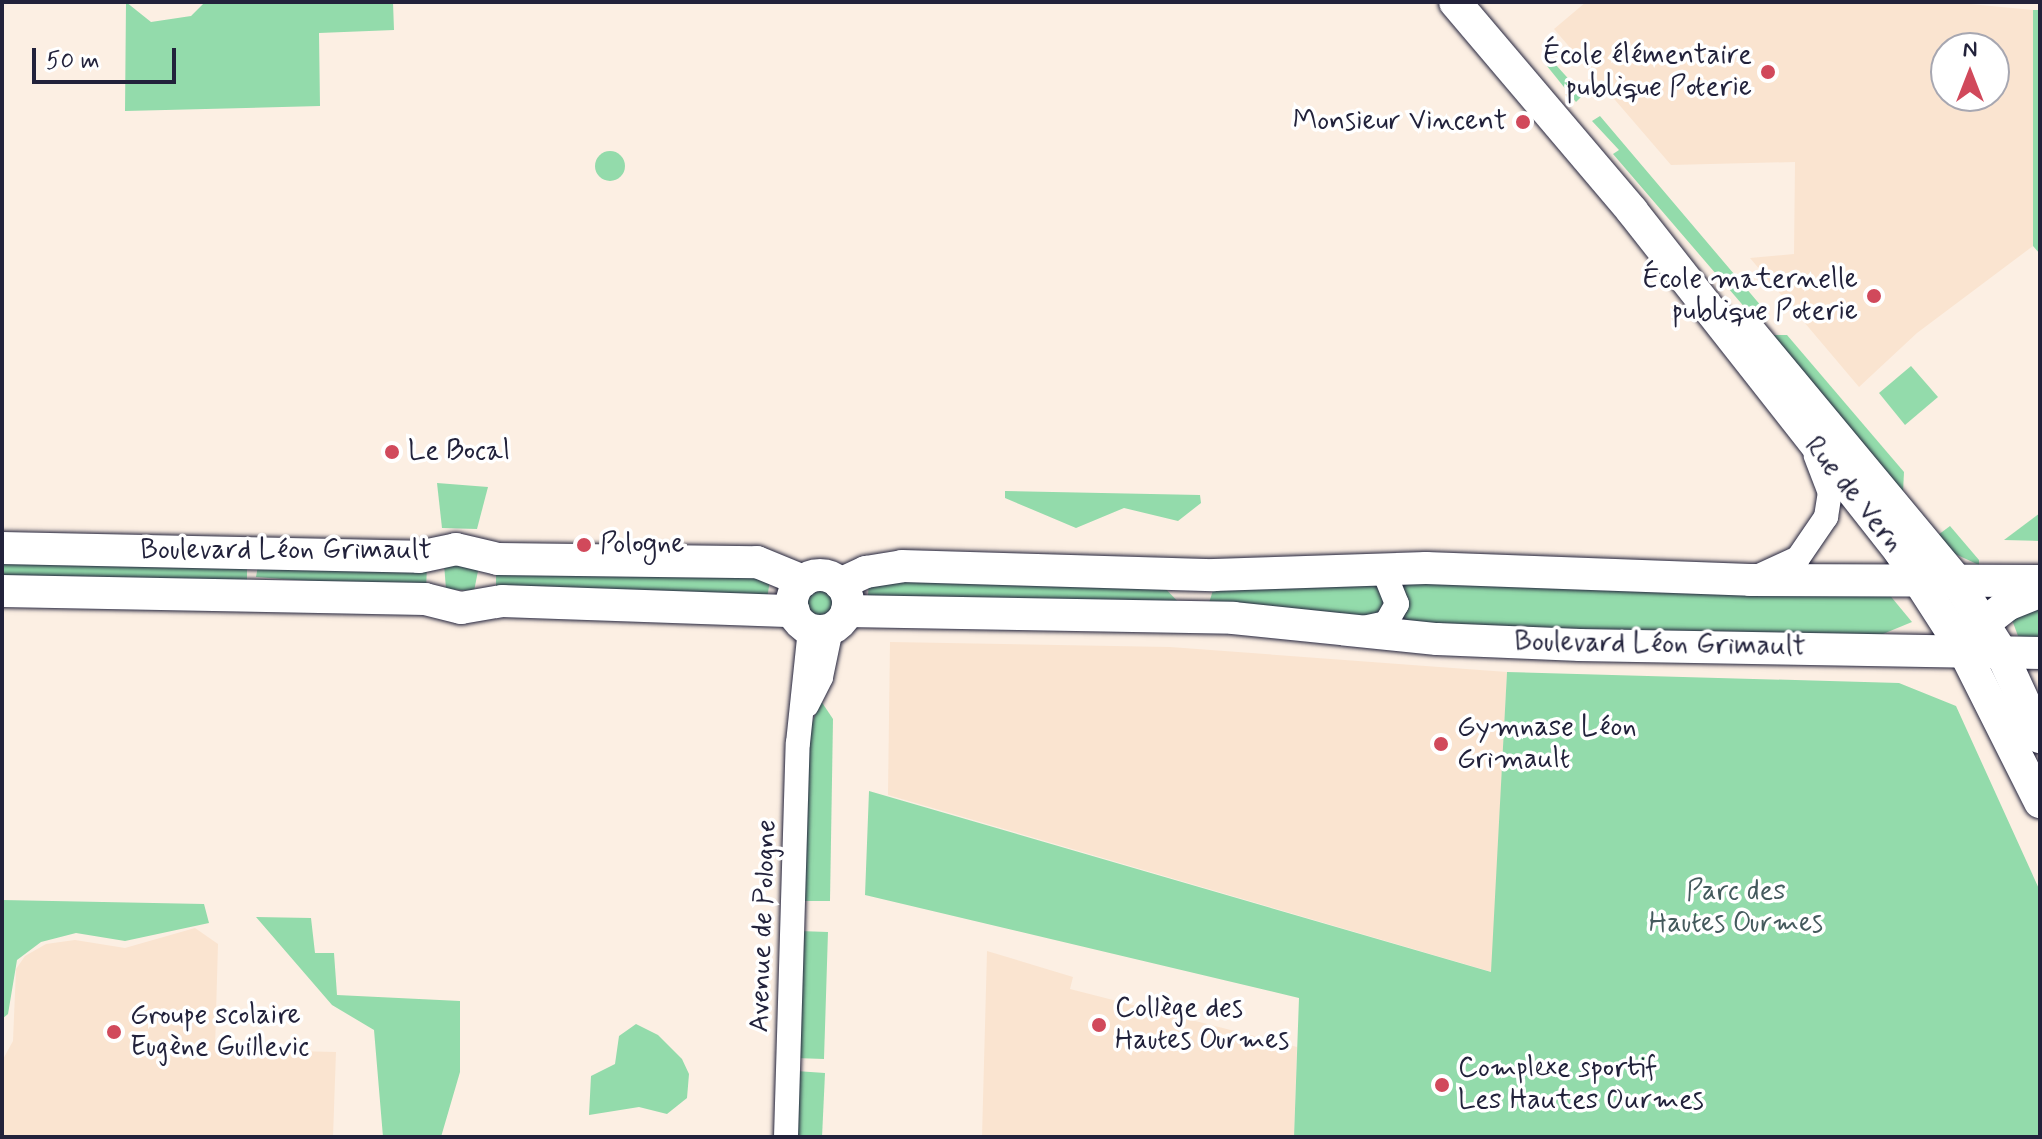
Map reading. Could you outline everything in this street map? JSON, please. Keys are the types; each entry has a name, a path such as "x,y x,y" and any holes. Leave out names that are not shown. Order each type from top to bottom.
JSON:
{"main road":[{"name":"Rue de Vern","path":"1455,2 1632,211 1919,580 1964,651 2040,802"},
{"name":"Rue de Vern","path":"1632,211 1747,328 1955,579 1991,637 2040,737"},
{"name":"Boulevard Léon Grimault","path":"2,548 419,557 470,550 507,559 757,562 821,607"},
{"name":"Boulevard Léon Grimault","path":"821,607 866,572 902,566 1214,575 1365,568 1750,580 2040,581"},
{"path":"1857,650 1909,637 1936,608 1955,579"},
{"name":"Boulevard Léon Grimault","path":"2,591 425,599 461,608 502,601 1233,618 1437,639 1857,650 1964,651 1991,637 2040,653"},
{"path":"1991,637 2007,605 2040,592"}],"street":[{"path":"1750,580 1798,558 1826,517 1830,493 1811,443"},
{"path":"1357,630 1386,623 1397,604 1385,574 1365,568"},
{"name":"Avenue de Pologne","path":"786,1137 800,717 821,677 821,607"}],"shaded area":[{"path":"1586,2 1949,2 2033,10 2033,246 1917,333 1859,387 1750,258 1794,254 1795,162 1671,165 1554,29"},
{"path":"890,642 1170,647 1507,672 1492,972 888,795"},
{"name":"Groupe scolaire Eugène Guillevic","path":"195,928 218,944 215,1049 336,1052 333,1137 2,1137 2,1061 13,1041 16,969 25,956 46,944 75,940 125,948"},
{"name":"Collège des Hautes Ourmes","path":"987,951 1073,977 1070,989 1297,1047 1294,1137 982,1137"}],"green space":[{"path":"126,2 151,22 191,16 205,2 393,2 394,30 319,33 320,106 125,111"},
{"path":"2033,10 2040,10 2040,254 2033,246"},
{"path":"1547,55 1583,95 1576,102 1547,66"},
{"path":"1600,116 1762,307 1761,315 1753,317 1613,154 1619,150 1592,121"},
{"path":"610,151 620,156 625,166 620,176 610,181 600,176 595,166 600,156"},
{"path":"1768,335 1787,335 1904,472 1903,492"},
{"path":"1911,366 1938,397 1905,425 1879,393"},
{"path":"437,483 488,487 477,529 442,528"},
{"path":"1005,491 1200,495 1201,503 1178,521 1124,508 1076,528 1005,498"},
{"path":"2040,513 2040,541 2004,540"},
{"path":"1950,526 1979,560 1979,565 1953,553 1938,535"},
{"path":"2,553 247,562 247,582 2,581"},
{"path":"444,564 479,566 474,591 446,589"},
{"path":"427,565 426,590 256,577 258,566"},
{"path":"664,565 770,580 767,599 496,588 496,568"},
{"path":"1397,576 1883,587 1912,622 1861,643 1390,628"},
{"path":"1376,578 1387,589 1380,621 1207,609 1216,581"},
{"path":"869,579 1159,582 1187,611 868,596"},
{"path":"820,590 830,594 834,604 830,614 820,618 810,614 806,604 810,594"},
{"path":"2040,605 2040,640 2018,636 2011,617"},
{"name":"Parc des Hautes Ourmes","path":"1507,672 1899,683 1956,706 2040,891 2040,1137 1294,1137 1299,998 865,895 869,791 1491,972"},
{"path":"821,701 833,719 830,901 800,901 804,742"},
{"path":"2,900 204,904 209,923 125,941 76,933 41,942 17,960 8,1014 2,1019"},
{"path":"256,917 311,918 315,953 334,953 337,995 460,1001 460,1072 441,1137 383,1137 374,1030 332,1005"},
{"path":"799,931 828,932 824,1059 795,1058"},
{"path":"636,1024 658,1035 682,1059 689,1074 687,1098 667,1114 639,1107 589,1115 591,1076 615,1064 619,1036"},
{"path":"796,1071 825,1073 822,1137 798,1137"}],"place":[{"name":"École élémentaire publique Poterie","path":"1768,72"},
{"name":"Monsieur Vincent","path":"1523,122"},
{"name":"École maternelle publique Poterie","path":"1874,296"},
{"name":"Le Bocal","path":"392,452"},
{"name":"Pologne","path":"584,545"},
{"name":"Gymnase Léon Grimault","path":"1441,744"},
{"name":"Collège des Hautes Ourmes","path":"1099,1025"},
{"name":"Groupe scolaire Eugène Guillevic","path":"114,1032"},
{"name":"Complexe sportif Les Hautes Ourmes","path":"1442,1085"}]}
